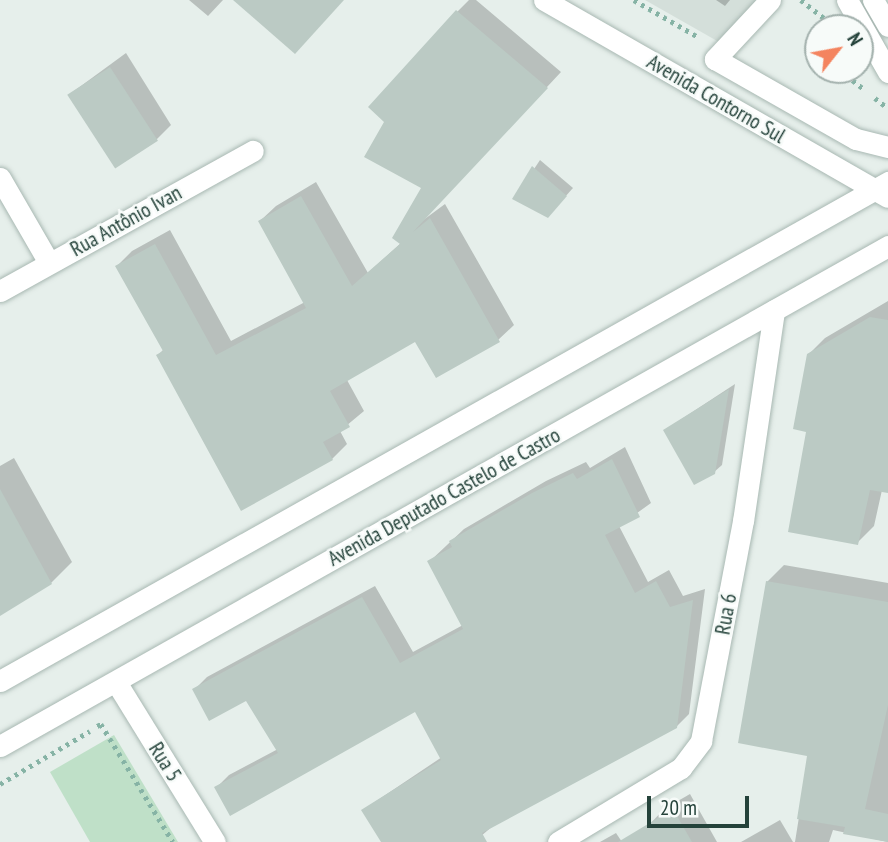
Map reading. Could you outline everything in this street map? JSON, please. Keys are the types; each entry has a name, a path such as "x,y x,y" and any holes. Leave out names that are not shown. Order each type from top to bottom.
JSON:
{"main road":[{"name":"Avenida Contorno Sul","path":"544,0 884,190"},
{"path":"770,0 715,59 856,139 888,147"},
{"path":"847,0 888,72"},
{"path":"873,0 888,26"},
{"name":"Rua Antônio Ivan","path":"0,291 253,151"},
{"path":"0,178 49,264"},
{"path":"0,681 884,190"},
{"name":"Avenida Deputado Castelo de Castro","path":"0,746 888,246"},
{"name":"Rua 6","path":"558,842 681,768 701,741 743,521 774,310"},
{"name":"Rua 5","path":"116,682 215,842"}],"path":[{"path":"801,0 819,14"},
{"path":"0,784 102,724 173,842"}],"shaded area":[{"path":"645,0 770,0 726,46"}],"green space":[{"path":"114,735 178,842 90,842 50,772"}],"building":[{"path":"233,0 344,0 295,54"},
{"path":"456,10 548,88 413,232 430,218 500,342 436,378 415,342 330,391 350,427 323,442 333,460 241,511 156,355 163,351 115,266 155,244 216,355 306,308 258,221 301,196 352,286 400,244 392,238 421,188 364,157 384,122 368,107"},
{"path":"110,67 158,141 115,169 67,95"},
{"path":"532,166 567,196 548,218 512,199"},
{"path":"870,317 888,320 888,493 870,490 858,545 788,532 806,432 793,429 807,354"},
{"path":"729,389 715,474 694,485 663,430"},
{"path":"612,459 640,517 605,535 635,593 656,581 670,607 693,600 677,728 482,833 487,842 381,842 361,810 441,760 415,712 230,816 214,787 278,753 246,701 209,721 192,689 362,597 400,663 463,629 427,561 452,547 449,541 532,493 573,473 577,479"},
{"path":"0,489 52,584 0,616"},
{"path":"766,581 888,602 888,705 865,809 888,814 888,842 843,834 845,827 797,819 807,756 738,743"},
{"path":"673,809 692,842 618,842"}]}
